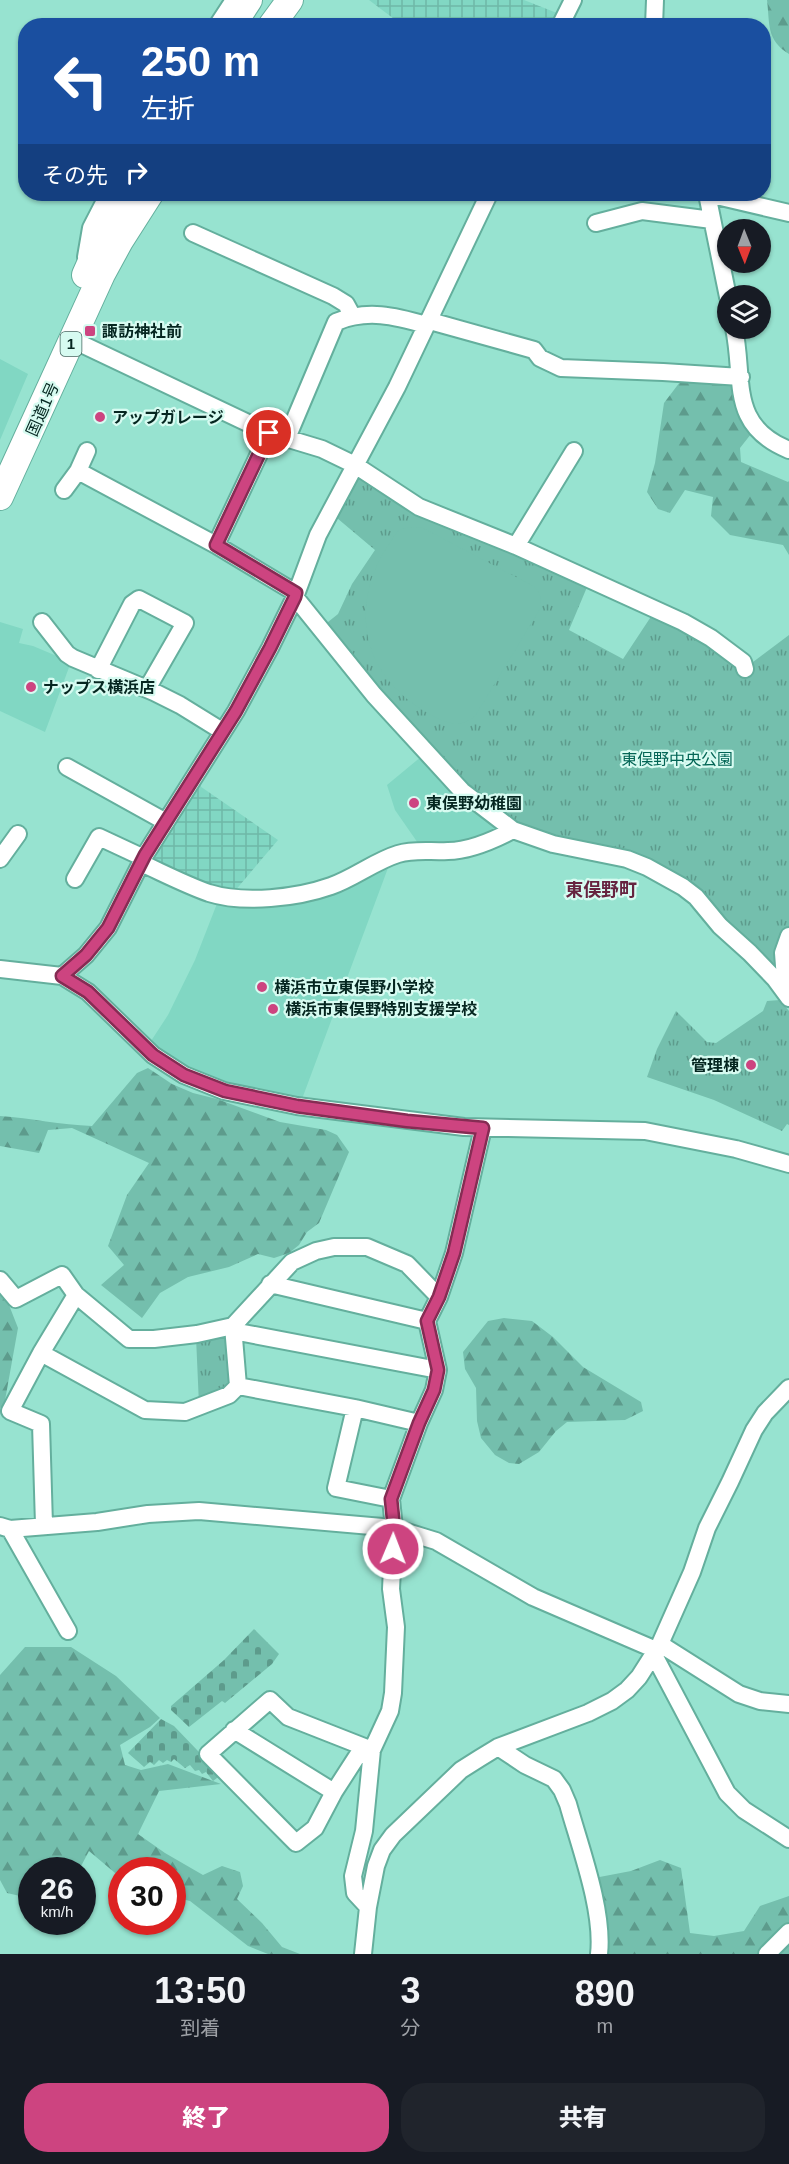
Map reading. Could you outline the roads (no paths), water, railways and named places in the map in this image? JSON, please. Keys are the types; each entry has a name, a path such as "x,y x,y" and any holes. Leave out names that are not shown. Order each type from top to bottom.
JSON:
{"highway":[{"path":"237,18 249,0"},
{"path":"262,18 274,0"},
{"path":"277,18 290,0"},
{"name":"国道1号","path":"0,468 118,201"},
{"name":"1","path":"87,270 131,201"},
{"name":"国道1号","path":"0,497 102,274 126,230 145,201"}],"street":[{"path":"222,18 234,0"},
{"path":"564,18 573,0"},
{"path":"654,0 654,18"},
{"path":"87,270 87,239 106,201"},
{"path":"62,976 100,940 108,928 142,861 236,711 296,595 318,534 397,387 486,201"},
{"path":"708,201 726,285"},
{"path":"737,201 789,213"},
{"path":"596,224 642,211 712,220"},
{"path":"193,233 333,297 346,304 352,315"},
{"path":"287,438 336,322 352,315 370,314 428,323 534,350 540,358 561,368 741,377"},
{"path":"736,339 744,405 749,421 760,433 789,450"},
{"path":"73,340 269,433 322,449 355,465 419,507 516,546 689,625 732,653 743,662 745,669"},
{"path":"216,545 269,433"},
{"path":"64,490 78,471 87,451"},
{"path":"516,546 574,451"},
{"path":"78,471 216,545 296,595 374,695 451,782 513,830 554,844 627,859 683,887 696,897 720,926 750,953 787,995"},
{"path":"98,670 132,604 139,599 185,623 147,689"},
{"path":"42,622 67,654 98,670 180,705 222,731"},
{"path":"67,767 166,822"},
{"path":"75,879 99,837 142,861 208,892 238,898 288,896 333,886 396,855 409,851 461,849 513,830"},
{"path":"0,860 18,834"},
{"path":"787,995 783,953 789,936"},
{"path":"0,969 62,976 88,992 153,1055 184,1075 225,1091 297,1106 407,1121 483,1128 645,1131 736,1149 789,1164"},
{"path":"367,1749 288,1717 270,1700 208,1754 296,1843 315,1828 334,1792 367,1749 390,1711 396,1627 391,1571 394,1528 391,1499 419,1423 434,1390 438,1370 427,1321 439,1297 454,1253 483,1128"},
{"path":"41,1353 144,1410 185,1412 229,1395 238,1386 233,1328 292,1262 316,1251 334,1247 367,1247 407,1264 439,1297"},
{"path":"0,1280 16,1299 62,1275 76,1295 129,1339 154,1339 233,1328 438,1370"},
{"path":"270,1284 427,1321"},
{"path":"44,1525 40,1424 10,1411 76,1295"},
{"path":"238,1386 355,1408 419,1423"},
{"path":"363,1954 368,1907 382,1850 393,1835 461,1770 498,1748 588,1713 612,1701 633,1684 657,1650 692,1572 707,1528 754,1430 765,1413 789,1388"},
{"path":"355,1408 336,1488 391,1499"},
{"path":"68,1631 5,1527 97,1522 148,1514 199,1511 394,1528 436,1541 533,1597 657,1650 739,1694 760,1701 789,1704"},
{"path":"657,1650 727,1793 744,1810 789,1839"},
{"path":"234,1730 334,1792"},
{"path":"498,1748 554,1779 562,1790 571,1814 596,1911 600,1942 599,1954"},
{"path":"367,1749 364,1831 353,1876 355,1893 368,1907"},
{"path":"767,1954 789,1932"}],"place":[{"name":"諏訪神社前","path":"90,331"},
{"name":"アップガレージ","path":"100,417"},
{"name":"ナップス横浜店","path":"31,687"},
{"name":"東俣野幼稚園","path":"414,803"},
{"name":"横浜市立東俣野小学校","path":"262,987"},
{"name":"横浜市東俣野特別支援学校","path":"273,1009"},
{"name":"管理棟","path":"751,1065"}],"district":[{"name":"東俣野町","path":"601,890"}],"park label":[{"name":"東俣野中央公園","path":"677,759"}]}
